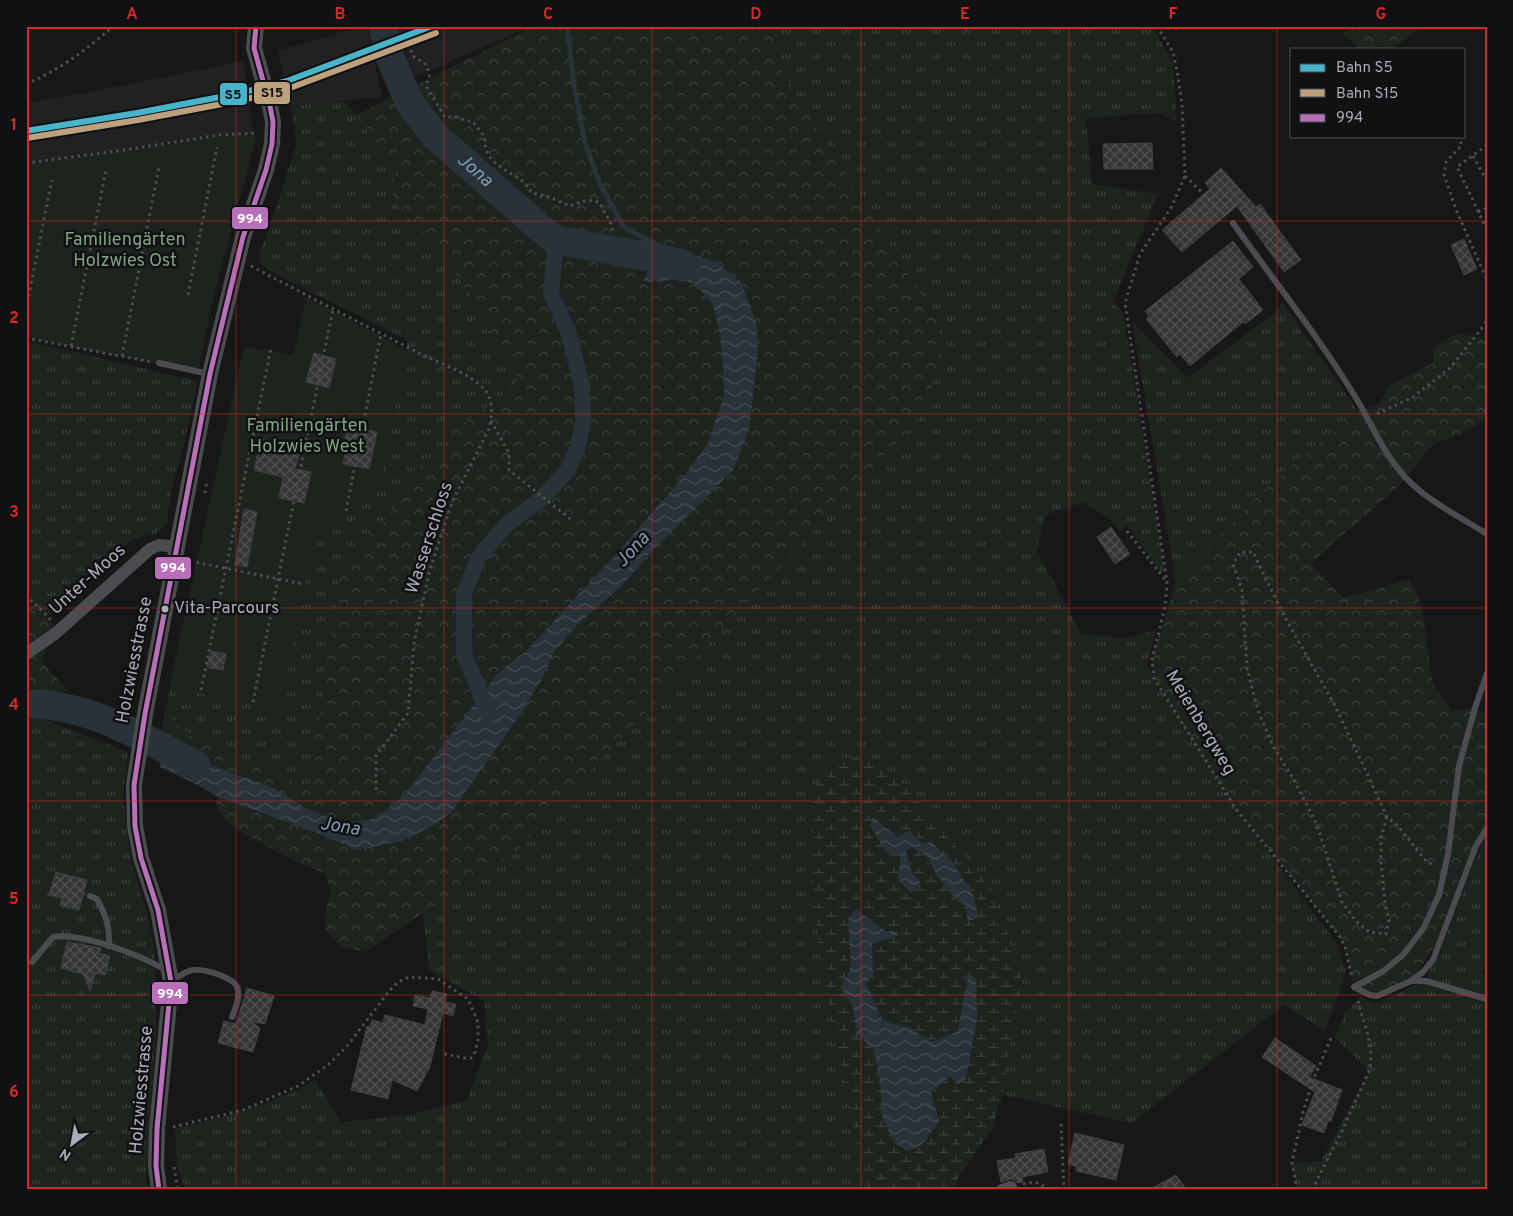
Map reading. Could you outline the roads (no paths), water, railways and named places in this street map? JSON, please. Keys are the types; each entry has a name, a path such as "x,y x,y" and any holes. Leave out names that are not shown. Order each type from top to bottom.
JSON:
{"street":[{"name":"Holzwiesstrasse","path":"159,1190 156,1166 157,1129 170,977 158,910 141,858 135,826 134,785 145,714 210,374 237,259 268,163 274,133 270,106 254,48 256,26"},
{"name":"Unter-Moos","path":"26,654 59,630 150,549 159,545 177,547"}],"lane":[{"path":"1233,223 1356,398 1391,459 1411,483 1433,500 1487,534"},
{"path":"159,363 210,374"},
{"path":"1487,673 1475,708 1460,766 1449,845 1439,895 1423,929 1403,955 1382,972 1354,987 1370,995 1377,996 1411,981 1423,972 1433,960 1476,846 1487,828"},
{"path":"90,896 97,898 106,918 110,931 108,946"},
{"path":"32,962 53,937 64,935 108,946 147,959 170,977 194,970 213,973 232,979 238,987 232,1017"},
{"path":"1411,981 1426,981 1487,999"}],"water":[{"path":"647,236 659,243 716,262 741,282 756,321 758,351 749,430 734,469 655,548 621,587 578,624 555,651 542,679 518,718 451,813 434,825 402,841 356,850 317,833 218,797 160,767 161,734 209,765 272,787 306,808 343,824 377,818 405,794 498,673 525,652 616,554 689,470 708,443 724,395 720,335 713,305 694,283 674,280 643,281 649,266 648,252 642,242"},
{"path":"873,817 897,837 909,831 922,844 931,842 952,861 973,895 979,918 968,921 965,905 957,901 936,874 927,856 912,847 906,851 911,871 920,882 911,893 898,879 901,857 886,852 870,825"},
{"path":"856,909 886,931 897,931 898,936 872,944 873,974 866,984 883,1021 910,1028 932,1042 958,1031 968,975 976,979 977,1019 965,1082 957,1084 950,1076 931,1093 939,1121 922,1145 908,1151 894,1143 882,1116 881,1091 874,1049 857,1034 852,1004 840,987 851,967 848,919"}],"waterway":[{"name":"Jona","path":"383,26 390,57 410,103 434,135 539,227 556,240 680,263 686,266"},
{"path":"567,26 574,85 585,143 600,184 623,226 645,239"},
{"path":"489,715 464,654 464,595 478,558 507,524 542,498 568,470 577,449 583,424 582,386 569,334 551,293 556,240"},
{"name":"Jona","path":"26,704 49,705 93,716 114,724 196,765"}],"rail line":[{"name":"S5","path":"26,131 137,113 241,93 287,81 432,26"},
{"name":"S15","path":"27,138 138,120 243,100 290,88 436,33"}],"place":[{"name":"Vita-Parcours","path":"165,609"}],"park label":[{"name":"Familiengärten Holzwies Ost","path":"125,250"},
{"name":"Familiengärten Holzwies West","path":"307,436"}]}
